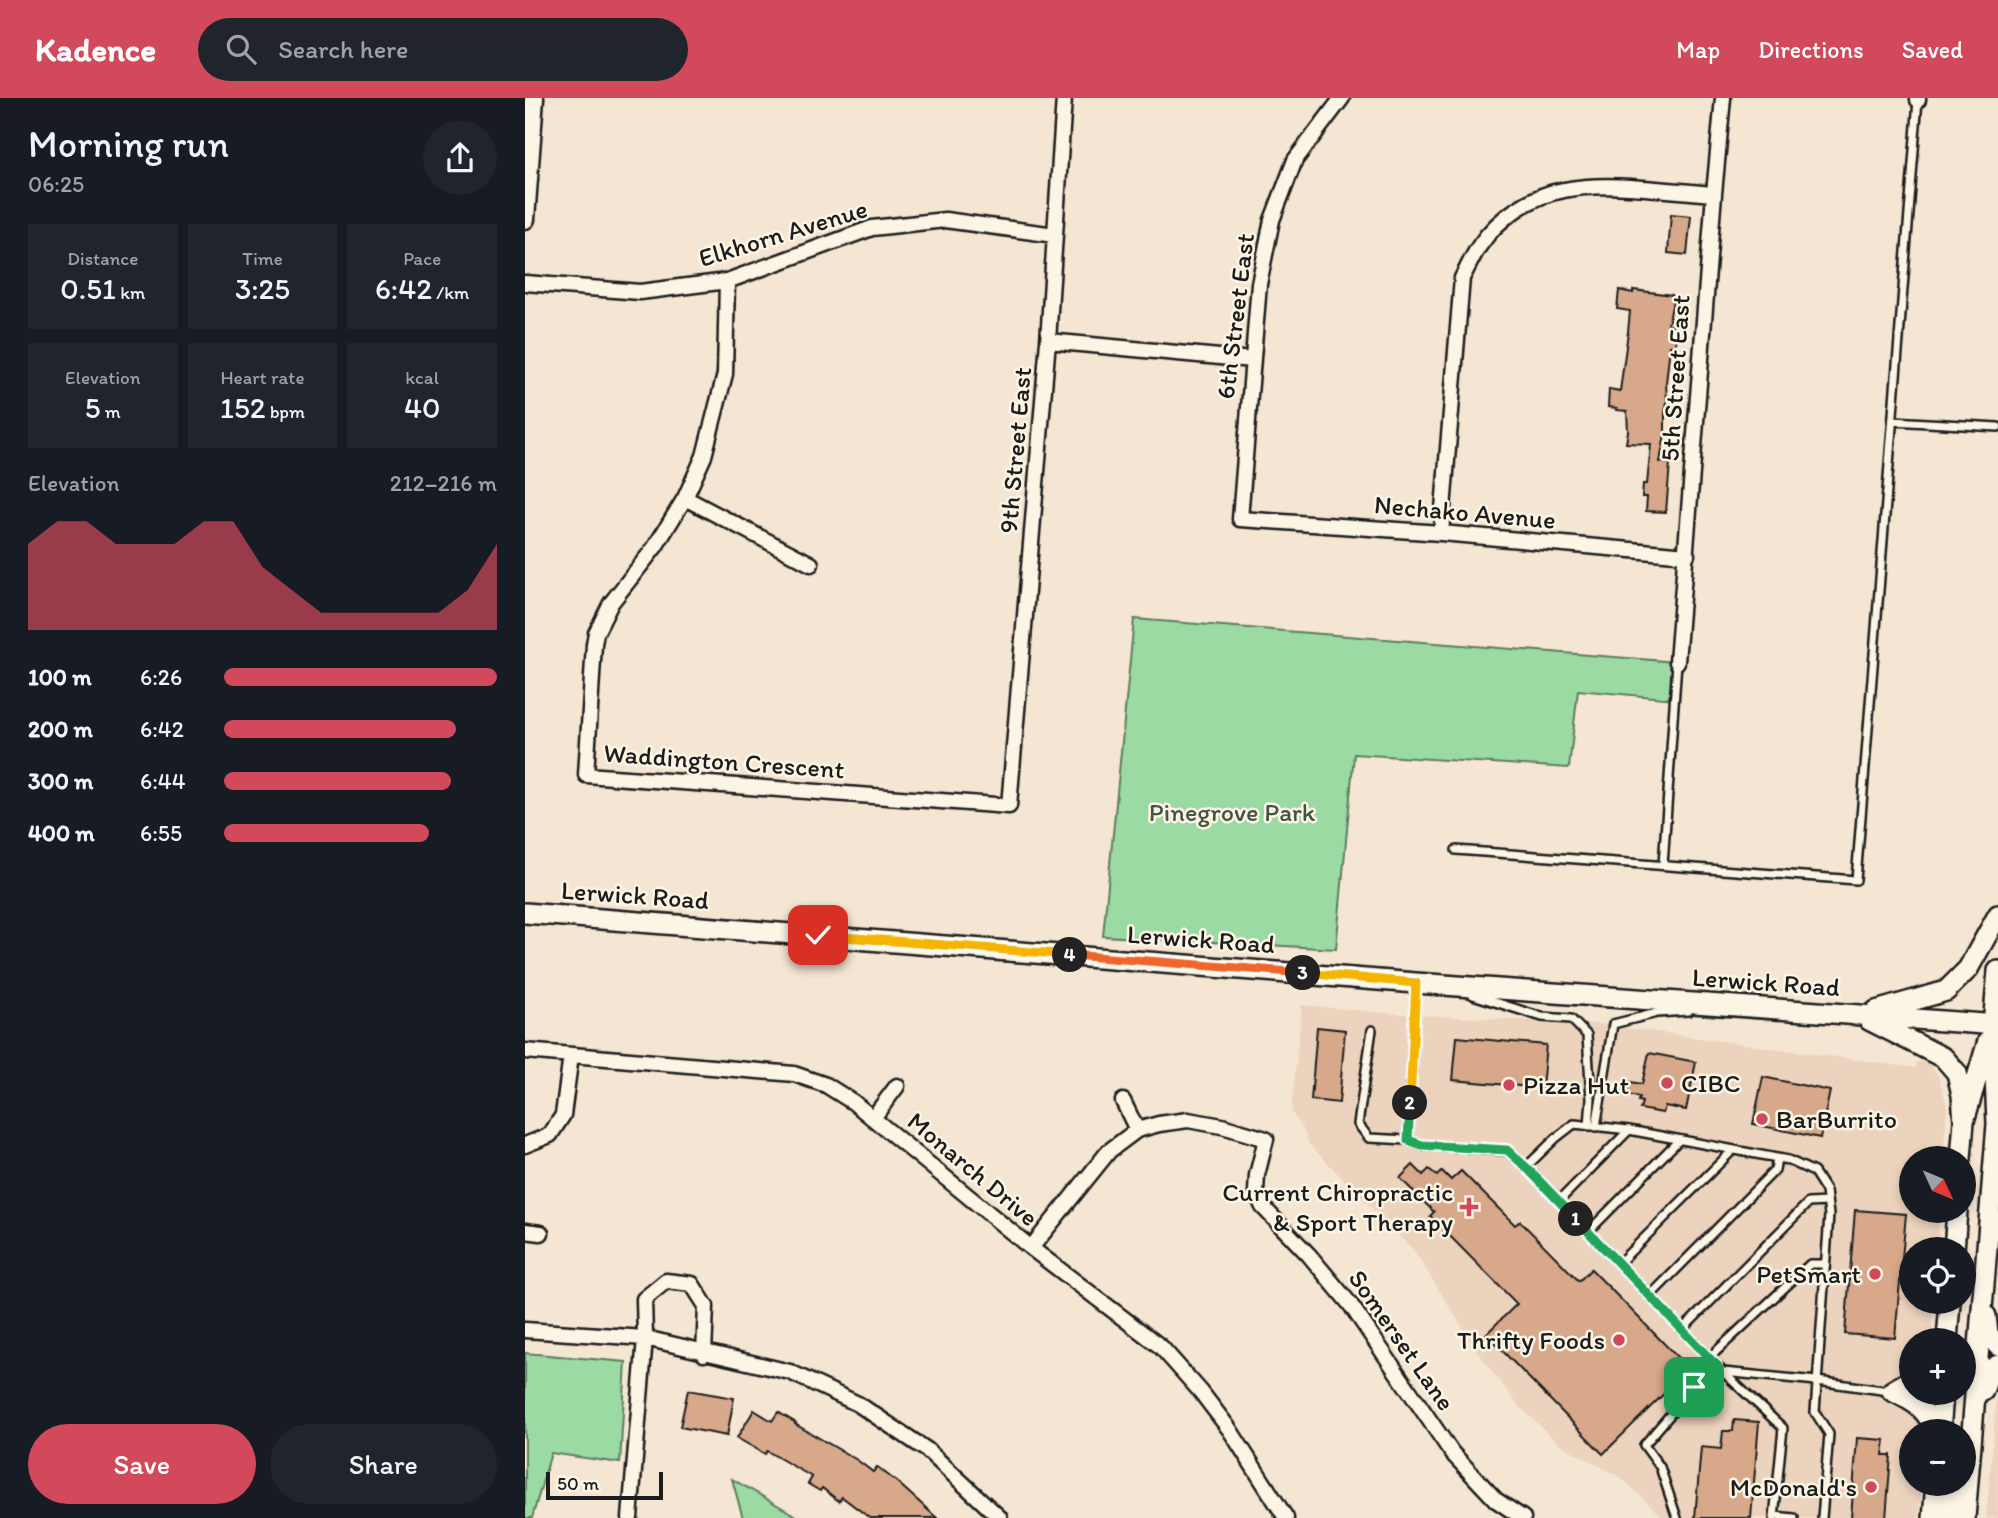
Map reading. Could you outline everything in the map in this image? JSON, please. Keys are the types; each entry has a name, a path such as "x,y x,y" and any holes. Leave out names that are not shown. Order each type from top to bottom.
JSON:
{"main road":[{"name":"Lerwick Road","path":"525,913 1442,985 1996,1025"},
{"path":"1861,1016 1946,991 1968,969 1998,915"},
{"path":"1973,1419 1998,1124 1998,971"},
{"path":"1861,1016 1944,1058 1957,1073 1964,1121 1962,1146"},
{"path":"1964,1121 1996,1025"},
{"path":"1984,1292 1988,1334 1998,1346"},
{"path":"1973,1419 1991,1369 1998,1365"},
{"path":"1892,1391 1899,1387"},
{"path":"1892,1391 1916,1402 1929,1419"},
{"path":"1933,1518 1935,1496"},
{"path":"1948,1518 1949,1496"},
{"path":"1965,1518 1967,1496"}],"street":[{"path":"525,219 534,98"},
{"name":"9th Street East","path":"1009,806 1048,341 1064,98"},
{"name":"6th Street East","path":"1240,519 1259,284 1272,220 1295,160 1342,98"},
{"name":"5th Street East","path":"1677,662 1723,98"},
{"path":"1441,533 1462,278 1481,244 1502,220 1529,201 1562,190 1599,186 1714,194"},
{"name":"Elkhorn Avenue","path":"525,283 640,292 727,281 872,228 945,220 1055,235"},
{"name":"Waddington Crescent","path":"727,281 725,374 704,456 685,498 655,547 611,603 596,633 586,775 1009,806"},
{"path":"1048,341 1252,360"},
{"path":"685,498 811,564"},
{"name":"Nechako Avenue","path":"1240,519 1441,533 1686,555"},
{"name":"Monarch Drive","path":"525,1051 794,1074 826,1085 853,1102 1031,1248 1161,1348 1201,1392 1230,1430 1286,1518"},
{"path":"525,1145 550,1135 563,1115 572,1055"},
{"path":"873,1118 897,1086"},
{"path":"1031,1248 1109,1151 1137,1130 1123,1101"},
{"name":"Somerset Lane","path":"1137,1130 1188,1120 1222,1126 1266,1139 1256,1184 1256,1192 1263,1207 1350,1304 1452,1453 1496,1500 1523,1518"},
{"path":"525,1231 541,1233"},
{"path":"630,1518 645,1339 644,1299 666,1281 692,1284 706,1306 704,1354"},
{"path":"525,1330 645,1339 790,1372 858,1404 927,1450 1000,1518"}],"lane":[{"path":"1456,850 1856,880 1918,99"},
{"path":"1893,421 1998,427"},
{"path":"1663,865 1677,662"},
{"path":"1408,1140 1416,983"},
{"path":"1442,985 1542,1017 1571,1019 1587,1035 1592,1126"},
{"path":"1592,1126 1613,1024 1657,1013 1762,1008"},
{"path":"1372,1030 1358,1124 1369,1138 1408,1140 1422,1145 1507,1150 1716,1365 1783,1428 1774,1517 1794,1518"},
{"path":"1526,1167 1574,1124 1629,1130 1788,1160 1814,1172 1826,1191 1829,1215 1815,1412 1829,1434 1822,1518"},
{"path":"1559,1201 1629,1130"},
{"path":"1588,1232 1679,1140"},
{"path":"1619,1264 1733,1150"},
{"path":"1650,1296 1775,1170 1777,1158"},
{"path":"1682,1329 1808,1203 1827,1202"},
{"path":"1709,1357 1810,1264 1825,1264"},
{"path":"1677,1518 1660,1467 1644,1445 1716,1365"},
{"path":"1723,1372 1892,1391"}],"shaded area":[{"path":"1302,1005 1396,1014 1599,1024 1916,1068 1916,1063 1927,1060 1939,1078 1947,1107 1944,1146 1899,1146 1899,1223 1939,1223 1938,1237 1899,1237 1899,1314 1933,1314 1932,1328 1899,1328 1899,1405 1927,1405 1926,1419 1899,1419 1899,1496 1921,1496 1919,1518 1664,1518 1620,1477 1559,1444 1518,1405 1479,1354 1415,1252 1309,1144 1302,1127 1291,1112"},
{"path":"1998,1383 1998,1518 1986,1518"}],"green space":[{"name":"Pinegrove Park","path":"1134,619 1677,662 1674,699 1578,690 1569,768 1354,754 1336,949 1103,936"},
{"path":"525,1353 626,1362 620,1463 551,1453 532,1518 525,1518"},
{"path":"732,1479 800,1518 743,1518"}],"building":[{"path":"1671,214 1691,216 1687,255 1668,253"},
{"path":"1619,290 1672,295 1668,325 1677,326 1675,347 1670,346 1665,434 1660,462 1670,463 1666,512 1646,511 1647,497 1642,497 1643,484 1647,484 1651,444 1626,443 1627,411 1608,407 1609,389 1620,391 1630,311 1617,309"},
{"path":"1317,1027 1345,1030 1339,1103 1311,1100"},
{"path":"1457,1037 1546,1045 1542,1088 1453,1080"},
{"name":"CIBC","path":"1649,1053 1696,1062 1686,1110 1665,1106 1663,1113 1640,1109 1642,1102 1638,1101 1639,1097 1623,1094 1625,1081 1642,1084"},
{"path":"1763,1077 1830,1091 1820,1138 1753,1124"},
{"path":"1413,1165 1423,1175 1429,1169 1437,1176 1442,1171 1451,1180 1461,1171 1515,1225 1520,1221 1579,1281 1591,1269 1689,1369 1603,1454 1486,1334 1517,1304 1430,1216 1434,1212 1400,1178"},
{"name":"PetSmart","path":"1855,1210 1899,1213 1899,1223 1905,1223 1904,1237 1899,1237 1899,1293 1895,1338 1845,1334"},
{"path":"688,1390 734,1398 727,1436 680,1427"},
{"path":"754,1410 772,1421 778,1412 873,1472 877,1467 937,1518 870,1518 842,1497 839,1501 822,1488 820,1491 808,1484 812,1477 767,1451 765,1454 737,1438"},
{"path":"1734,1420 1759,1422 1751,1518 1695,1518 1701,1447 1721,1449 1723,1431 1733,1431"},
{"name":"McDonald's","path":"1857,1438 1885,1440 1883,1455 1891,1455 1886,1518 1851,1518"}],"place":[{"name":"CIBC","path":"1667,1083"},
{"name":"Pizza Hut","path":"1509,1085"},
{"name":"BarBurrito","path":"1762,1119"},
{"name":"Current Chiropractic & Sport Therapy","path":"1469,1207"},
{"name":"PetSmart","path":"1875,1274"},
{"name":"Thrifty Foods","path":"1619,1340"},
{"name":"McDonald's","path":"1871,1487"}],"route":[{"path":"818,935 1416,983 1408,1140 1422,1145 1507,1150 1716,1365 1694,1387"}]}
